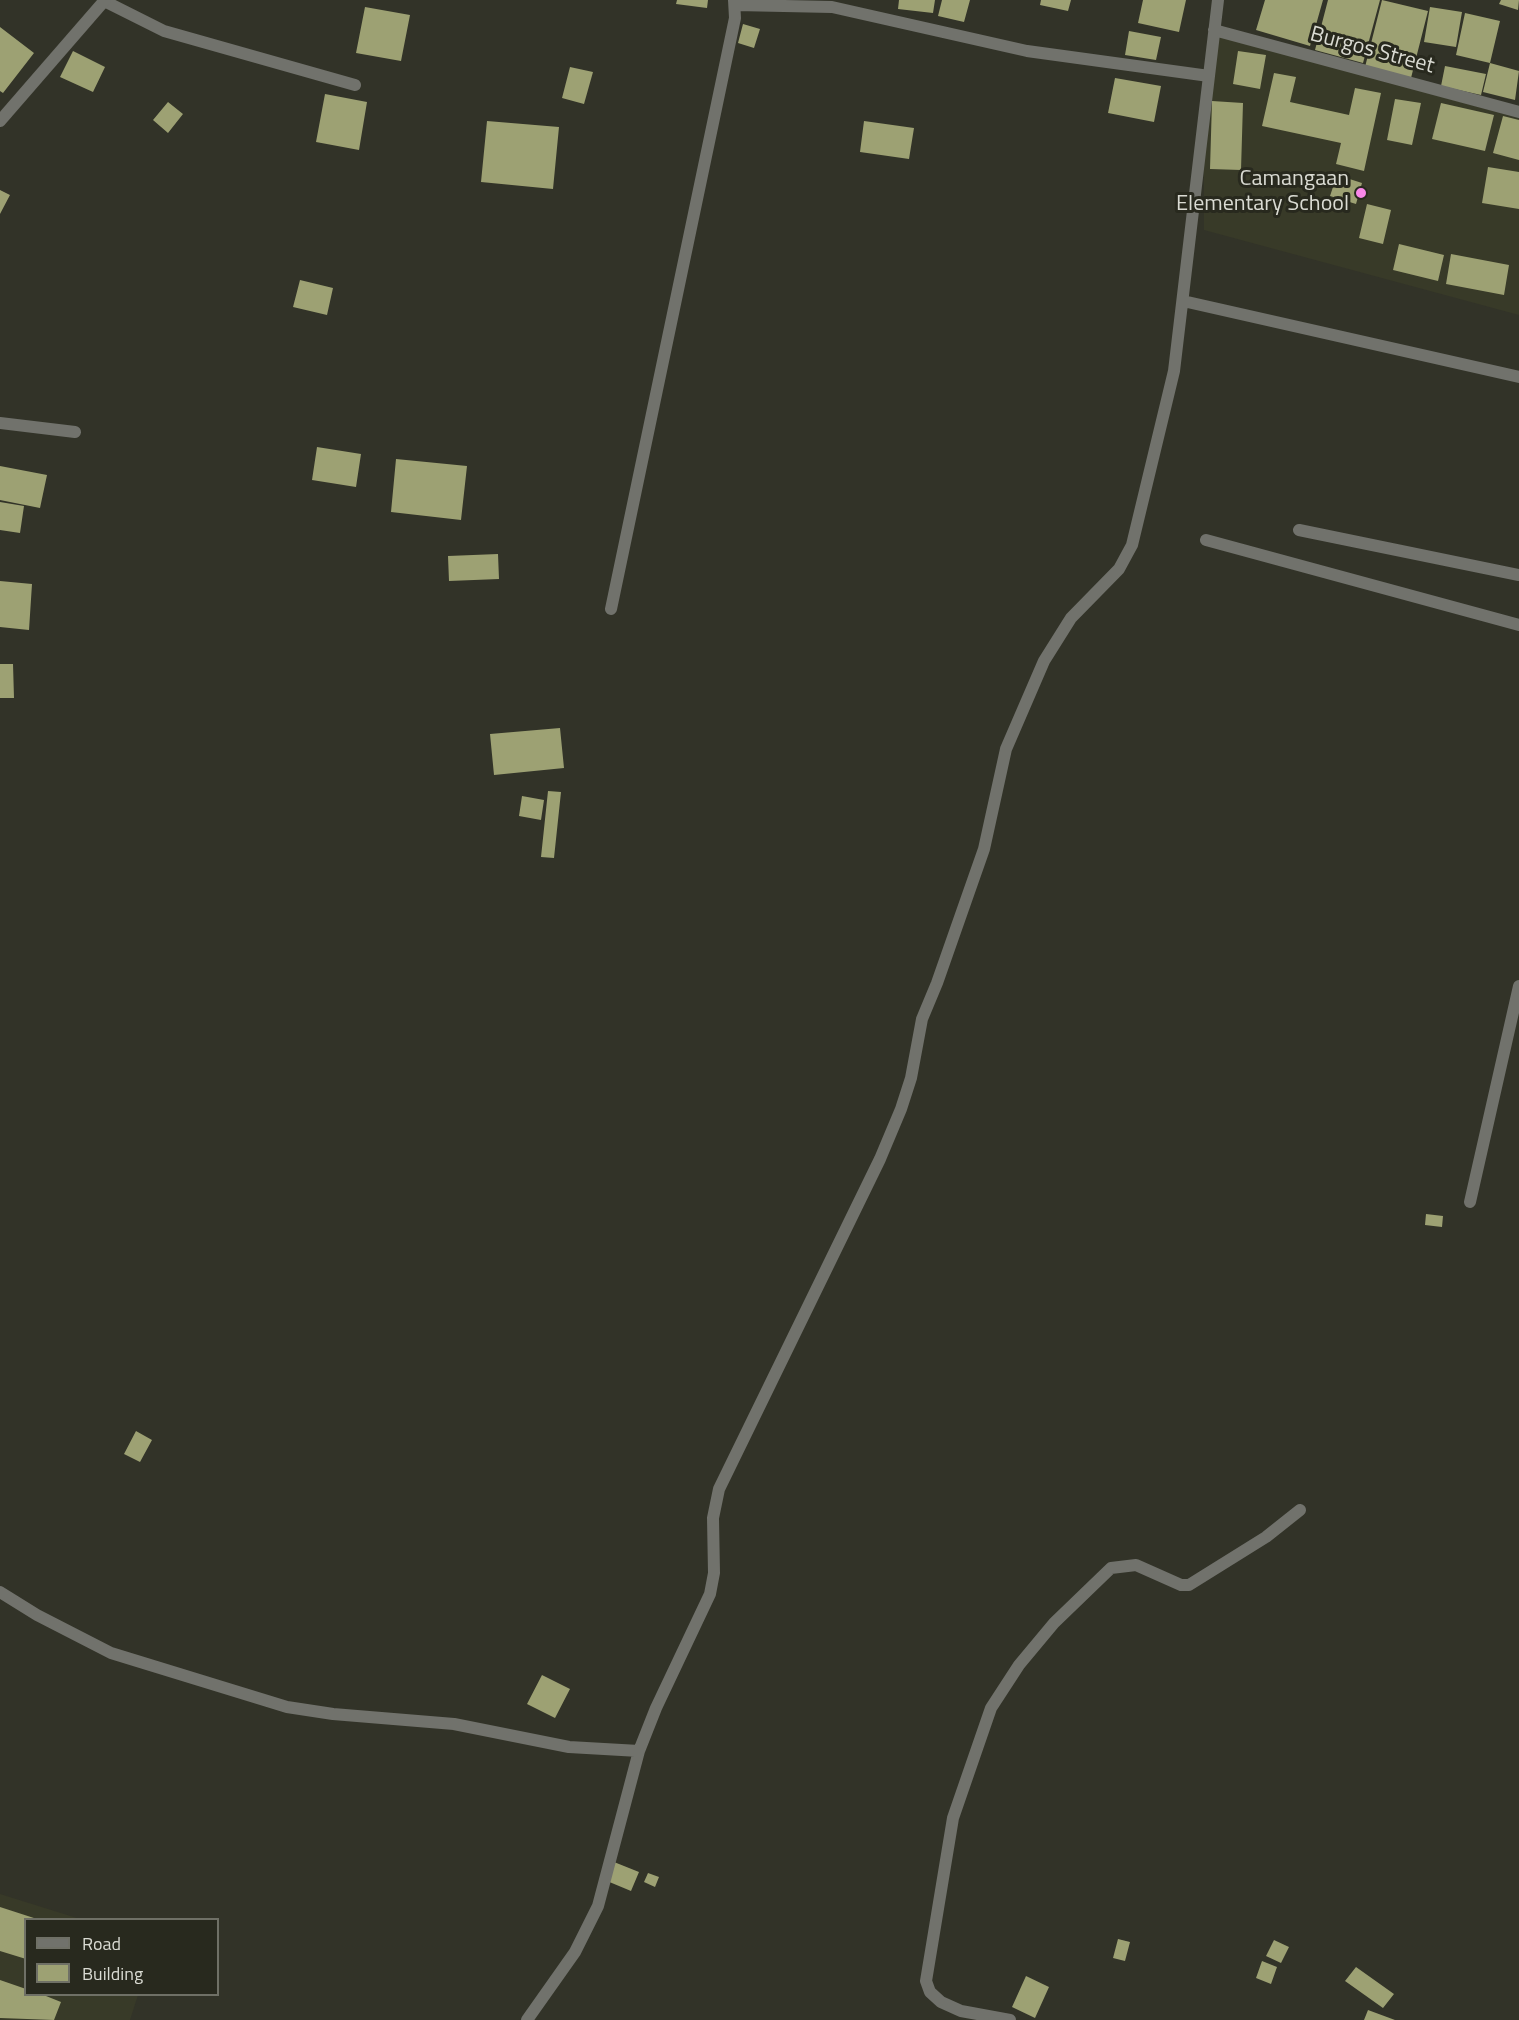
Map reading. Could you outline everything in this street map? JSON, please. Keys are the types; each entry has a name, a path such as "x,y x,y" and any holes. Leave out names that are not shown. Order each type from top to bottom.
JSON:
{"street":[{"path":"527,2020 589,1929 604,1884 639,1751 656,1707 710,1594 714,1573 713,1518 719,1489 880,1159 901,1109 911,1078 922,1019 938,983 984,849 1006,749 1044,661 1071,618 1119,569 1132,545 1174,371 1218,0"},
{"path":"0,121 104,1 164,31 356,85"},
{"path":"611,609 735,18 735,3 832,7 1027,51 1209,76"},
{"name":"Burgos Street","path":"1215,30 1519,112"},
{"path":"1184,301 1519,377"},
{"path":"0,423 75,432"},
{"path":"1299,530 1519,575"},
{"path":"1206,540 1519,625"},
{"path":"1470,1202 1519,986"},
{"path":"1010,2020 951,2007 934,1997 926,1981 953,1818 991,1708 1019,1665 1054,1623 1110,1568 1136,1565 1180,1585 1189,1585 1266,1537 1300,1509"},
{"path":"0,1592 37,1616 111,1653 287,1707 333,1714 463,1725 569,1747 639,1751"}],"shaded area":[{"name":"Camangaan Elementary School","path":"1218,35 1519,118 1519,315 1204,230 1204,156"},
{"path":"0,1894 77,1918 24,1918 24,1996 138,1996 130,2020 0,2020"}],"building":[{"path":"677,0 708,0 707,8 676,4"},
{"path":"899,0 935,0 933,13 898,9"},
{"path":"942,0 970,0 964,22 938,16"},
{"path":"1041,0 1071,0 1068,11 1040,5"},
{"path":"1143,0 1186,0 1179,32 1138,23"},
{"path":"1265,0 1323,0 1310,46 1256,30"},
{"path":"1328,0 1380,0 1363,63 1315,50"},
{"path":"1382,0 1428,11 1411,78 1365,67"},
{"path":"1501,0 1519,0 1518,10 1499,4"},
{"path":"365,7 410,15 401,61 356,53"},
{"path":"1430,7 1462,12 1456,47 1424,42"},
{"path":"1465,13 1500,21 1490,63 1456,55"},
{"path":"743,24 760,29 754,48 738,43"},
{"path":"0,27 34,53 3,93 0,91"},
{"path":"1129,31 1161,37 1156,60 1125,55"},
{"path":"73,51 105,67 93,92 60,77"},
{"path":"1238,51 1266,55 1260,89 1233,84"},
{"path":"1490,63 1519,71 1515,100 1483,92"},
{"path":"1445,66 1486,74 1481,95 1441,86"},
{"path":"570,67 593,72 584,104 562,98"},
{"path":"1274,73 1296,77 1290,102 1349,115 1355,88 1381,93 1364,171 1336,164 1341,143 1262,126"},
{"path":"1115,78 1161,86 1154,122 1108,113"},
{"path":"325,94 367,102 359,150 316,142"},
{"path":"1395,99 1421,103 1412,145 1387,140"},
{"path":"1212,101 1243,103 1241,170 1210,169"},
{"path":"168,102 183,114 168,133 153,120"},
{"path":"1441,103 1494,115 1485,151 1432,139"},
{"path":"1503,116 1519,120 1519,160 1493,153"},
{"path":"487,121 559,127 553,189 481,182"},
{"path":"864,121 914,128 909,159 860,152"},
{"path":"1488,167 1519,172 1519,209 1482,203"},
{"path":"1337,175 1362,183 1356,204 1330,196"},
{"path":"0,190 10,195 0,214"},
{"path":"1367,204 1391,210 1383,244 1359,238"},
{"path":"1399,244 1444,255 1438,281 1393,270"},
{"path":"1451,254 1509,265 1504,295 1446,284"},
{"path":"300,280 333,288 327,315 293,307"},
{"path":"317,447 361,454 356,487 312,480"},
{"path":"396,459 467,466 461,520 391,512"},
{"path":"0,466 47,475 40,508 0,500"},
{"path":"0,502 24,506 20,533 0,530"},
{"path":"498,554 499,579 449,581 448,556"},
{"path":"0,581 32,584 29,630 0,627"},
{"path":"0,664 13,664 14,698 0,698"},
{"path":"560,728 564,768 494,775 490,734"},
{"path":"548,791 561,792 554,858 541,857"},
{"path":"522,796 544,800 541,820 519,816"},
{"path":"1426,1214 1443,1216 1442,1227 1425,1225"},
{"path":"136,1431 152,1440 140,1462 124,1454"},
{"path":"542,1675 570,1689 555,1718 527,1704"},
{"path":"614,1862 639,1872 631,1891 607,1881"},
{"path":"648,1873 659,1877 655,1887 644,1882"},
{"path":"0,1907 34,1918 24,1918 24,1958 0,1951"},
{"path":"1118,1939 1130,1942 1125,1961 1113,1958"},
{"path":"1274,1940 1289,1947 1281,1963 1266,1956"},
{"path":"1262,1961 1277,1967 1271,1984 1256,1978"},
{"path":"1356,1967 1394,1994 1383,2008 1345,1981"},
{"path":"1026,1976 1049,1987 1035,2018 1012,2007"},
{"path":"0,1980 24,1988 24,1996 46,1996 61,2002 54,2020 0,2018"},
{"path":"1368,2010 1395,2020 1364,2020"}],"place":[{"name":"Camangaan Elementary School","path":"1361,193"}]}
